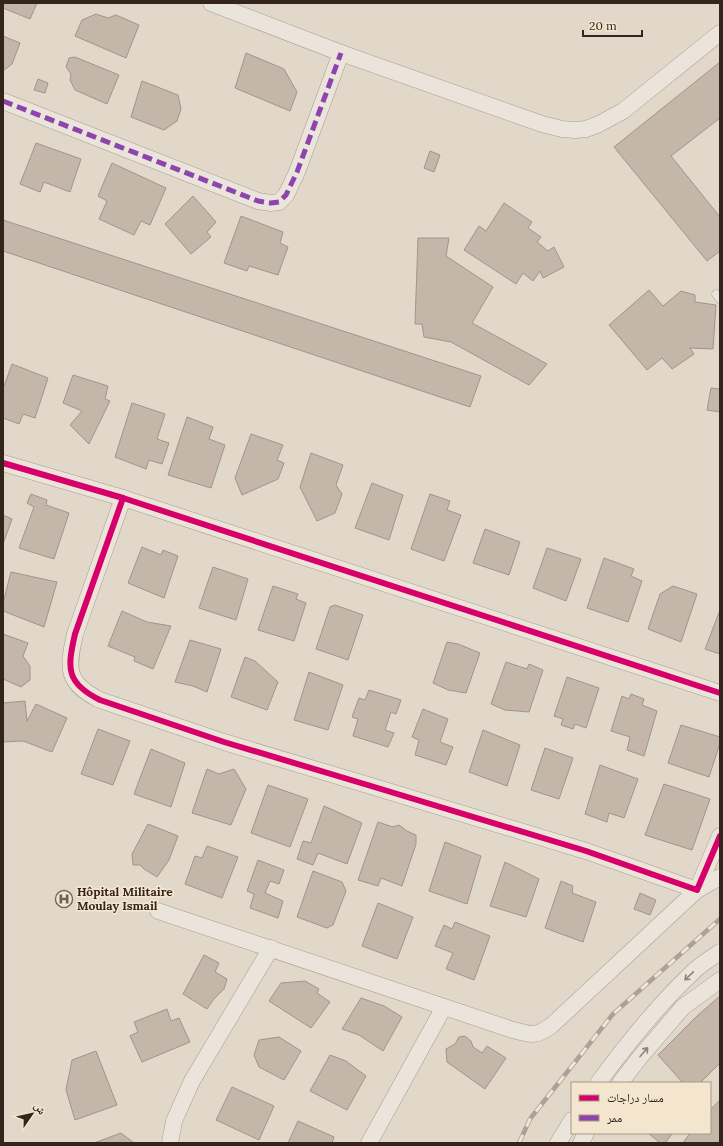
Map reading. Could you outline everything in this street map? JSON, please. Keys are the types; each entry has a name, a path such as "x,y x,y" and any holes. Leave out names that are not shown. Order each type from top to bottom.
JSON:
{"street":[{"path":"211,3 341,54 542,124 562,129 586,129 623,111 720,32"},
{"path":"3,101 258,201 271,203 279,202 286,196 297,172 341,54"},
{"path":"3,463 123,498 720,693"},
{"path":"123,498 75,634 71,650 71,675 76,683 88,694 100,700 224,742 586,852 697,890"},
{"path":"697,890 720,836"},
{"path":"158,910 444,1007 533,1035 543,1032 569,1011 697,890 720,877"},
{"path":"170,1143 174,1121 192,1082 271,948"},
{"path":"599,1082 618,1055 671,994 692,973 720,952"},
{"path":"621,1082 641,1056 684,1007 720,980"},
{"path":"369,1143 444,1007"},
{"path":"558,1143 571,1122"},
{"path":"581,1143 586,1134"}],"building":[{"path":"3,3 37,3 30,19 3,8"},
{"path":"96,14 108,18 116,15 139,25 126,58 75,36 82,20"},
{"path":"3,36 20,43 12,64 3,71"},
{"path":"246,53 284,69 297,92 290,111 235,88"},
{"path":"75,57 119,75 107,104 75,90 70,80 71,74 66,67 69,58"},
{"path":"720,62 720,118 671,156 720,217 720,251 707,261 614,147"},
{"path":"38,79 48,83 45,93 34,90"},
{"path":"142,81 178,95 181,109 177,121 164,130 131,117"},
{"path":"36,143 81,159 70,192 44,182 40,192 20,184"},
{"path":"430,151 440,155 434,172 424,168"},
{"path":"112,163 166,188 150,225 141,221 134,235 99,219 107,201 98,196"},
{"path":"193,196 216,222 207,232 211,237 191,254 165,224"},
{"path":"504,203 532,222 528,228 541,237 537,242 548,251 554,247 564,267 543,278 540,271 533,281 523,273 516,284 464,250 479,226 486,231"},
{"path":"241,216 283,232 280,243 288,247 278,275 249,266 247,271 224,263"},
{"path":"3,220 481,376 470,407 3,251"},
{"path":"418,238 449,238 446,256 493,287 472,323 547,364 529,385 451,342 424,337 422,324 415,324"},
{"path":"649,290 663,306 681,291 695,295 695,302 716,305 713,349 690,348 694,354 672,369 662,358 647,370 609,325"},
{"path":"12,364 48,378 35,418 23,414 19,424 3,418 3,389"},
{"path":"73,375 108,386 105,399 110,401 89,444 70,425 82,411 63,403"},
{"path":"711,388 720,389 720,412 707,410"},
{"path":"132,403 165,414 157,439 169,443 162,464 149,460 146,469 115,457"},
{"path":"187,417 213,427 209,439 225,445 211,488 168,475"},
{"path":"251,434 283,445 277,460 284,463 278,479 242,495 235,478"},
{"path":"311,453 343,465 336,485 342,494 335,513 317,521 300,487"},
{"path":"372,483 403,495 389,540 355,528"},
{"path":"31,494 47,500 46,505 69,513 54,559 19,548 34,507 27,503"},
{"path":"430,494 450,501 447,510 461,515 444,561 411,549"},
{"path":"3,515 12,519 3,544"},
{"path":"485,529 520,542 509,575 473,563"},
{"path":"142,547 161,555 163,550 178,556 164,598 128,583"},
{"path":"547,548 581,559 566,601 533,588"},
{"path":"604,558 634,569 631,576 642,581 628,622 587,608"},
{"path":"213,567 248,579 236,620 199,608"},
{"path":"11,572 57,582 44,627 3,611 3,603"},
{"path":"273,586 298,594 296,599 306,603 294,641 258,630"},
{"path":"673,586 697,594 681,642 648,629 660,594"},
{"path":"335,605 363,615 348,660 316,649 330,607"},
{"path":"720,610 720,654 705,649"},
{"path":"122,611 147,622 171,626 153,669 134,661 135,657 108,646"},
{"path":"3,634 28,643 23,656 30,666 30,680 21,687 3,679"},
{"path":"190,640 221,649 207,692 193,686 175,682"},
{"path":"447,642 458,644 480,653 466,693 448,690 433,683"},
{"path":"245,657 255,661 278,682 267,710 231,697"},
{"path":"506,662 527,669 529,664 543,670 529,712 505,710 491,704"},
{"path":"309,672 343,685 328,730 294,720"},
{"path":"567,677 599,688 586,728 575,724 573,729 561,725 563,719 554,716"},
{"path":"369,690 401,700 396,714 391,712 385,730 394,733 388,747 353,736 358,719 352,717 359,698 365,700"},
{"path":"631,694 644,699 642,705 657,711 644,756 627,750 630,737 611,731 622,696 629,699"},
{"path":"25,701 27,721 36,704 67,718 52,752 23,741 3,742 3,703"},
{"path":"423,709 448,719 440,742 453,747 446,765 415,755 419,740 412,737"},
{"path":"681,725 720,737 720,743 709,777 668,763"},
{"path":"98,729 130,741 113,785 81,774"},
{"path":"483,730 520,745 507,786 469,772"},
{"path":"545,748 573,758 559,799 531,790"},
{"path":"151,749 185,763 171,807 134,794"},
{"path":"600,765 638,779 624,818 609,813 607,822 585,814"},
{"path":"207,769 219,774 234,769 246,789 231,825 192,813"},
{"path":"664,784 710,799 692,850 645,835"},
{"path":"268,785 308,799 290,847 251,833"},
{"path":"324,806 362,823 347,864 318,853 313,865 297,859 303,841 311,843"},
{"path":"378,822 393,827 399,825 416,835 416,844 402,886 381,878 378,886 358,880"},
{"path":"148,824 178,836 169,860 157,877 140,865 133,865 132,854"},
{"path":"445,842 481,856 467,904 429,891"},
{"path":"207,846 238,857 222,898 185,884 195,856 202,858"},
{"path":"258,860 284,870 279,884 270,881 265,893 283,901 278,918 250,908 254,894 247,891"},
{"path":"505,862 539,879 526,917 490,906"},
{"path":"313,871 342,882 346,891 333,925 327,928 297,917"},
{"path":"561,881 573,886 572,893 596,902 583,942 545,928"},
{"path":"640,893 656,900 650,915 634,909"},
{"path":"378,903 413,917 397,959 362,946"},
{"path":"455,922 490,936 474,980 446,969 453,953 435,946 444,925 452,929"},
{"path":"204,955 219,963 215,972 227,979 224,989 213,1000 207,1009 183,994"},
{"path":"305,981 319,989 317,993 330,1002 311,1028 269,1001 281,983"},
{"path":"720,996 720,1063 701,1082 682,1082 658,1055 697,1016"},
{"path":"361,998 384,1006 402,1017 383,1051 359,1035 342,1029"},
{"path":"167,1009 171,1021 179,1018 190,1042 142,1062 130,1036 138,1032 134,1022"},
{"path":"465,1036 471,1041 473,1047 482,1053 487,1046 506,1058 485,1089 447,1062 446,1049 455,1044 459,1037"},
{"path":"279,1037 301,1051 284,1080 259,1067 254,1055 259,1040"},
{"path":"96,1051 117,1105 75,1120 66,1090 72,1060"},
{"path":"330,1055 346,1061 366,1076 347,1110 310,1091"},
{"path":"232,1087 274,1106 259,1140 216,1120"},
{"path":"720,1100 720,1143 683,1143 689,1134 711,1134 711,1109"},
{"path":"298,1121 334,1137 332,1143 288,1143"},
{"path":"121,1133 134,1143 94,1143"},
{"path":"649,1134 672,1134 665,1143 660,1143"}],"railway":[{"path":"519,1143 530,1119 613,1014 720,919"}],"marked path":[{"path":"3,101 258,201 271,203 279,202 286,195 297,172 341,53"}],"cycle path":[{"path":"3,463 123,498 720,693"},
{"path":"123,498 72,646 70,666 72,674 75,681 89,694 100,700 224,742 586,851 697,890 720,836"}],"place":[{"name":"Hôpital Militaire Moulay Ismail","path":"64,899"}]}
